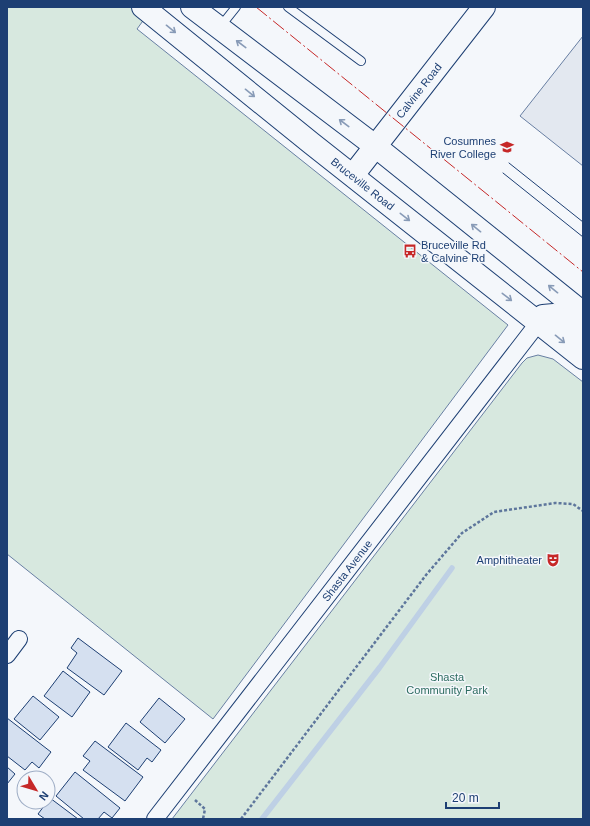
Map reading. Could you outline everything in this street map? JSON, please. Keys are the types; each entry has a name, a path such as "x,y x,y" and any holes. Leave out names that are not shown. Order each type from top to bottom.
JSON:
{"main road":[{"name":"Bruceville Road","path":"144,7 583,358"},
{"path":"192,7 375,146 583,313"},
{"name":"Calvine Road","path":"353,175 484,7"},
{"path":"539,322 543,316 554,315 583,336"}],"street":[{"name":"Shasta Avenue","path":"155,819 539,322"},
{"path":"7,655 19,639"}],"lane":[{"path":"220,28 236,7"},
{"path":"288,7 360,61"}],"path":[{"path":"241,819 426,575 462,533 494,512 555,503 573,504 583,511"},
{"path":"195,800 205,809 203,819"}],"green space":[{"path":"7,7 153,7 137,29 508,325 213,719 7,554"},
{"name":"Shasta Community Park","path":"538,355 553,359 583,382 583,819 172,819 522,363 527,358"}],"shaded area":[{"path":"583,36 583,166 520,116"}],"building":[{"path":"78,638 122,671 104,695 67,668 77,653 71,648"},
{"path":"63,671 90,692 72,717 44,696"},
{"path":"33,696 59,717 40,740 14,719"},
{"path":"159,698 185,719 165,743 140,722"},
{"path":"7,718 51,752 39,768 32,762 25,770 7,756"},
{"path":"126,723 161,750 152,762 147,758 138,770 108,747"},
{"path":"95,741 143,777 125,801 83,770 90,761 83,756"},
{"path":"7,767 15,774 7,784"},
{"path":"75,772 120,808 112,818 104,812 98,819 84,819 56,796"},
{"path":"56,802 78,819 45,819 38,814 41,810 56,810"}],"waterway":[{"path":"262,819 380,667 452,568"}],"tram line":[{"path":"509,163 583,222"},
{"path":"503,173 583,237"}],"power":[{"path":"256,7 583,272"}],"place":[{"name":"Cosumnes River College","path":"507,147"},
{"name":"Bruceville Rd & Calvine Rd","path":"410,251"},
{"name":"Amphitheater","path":"553,560"}]}
